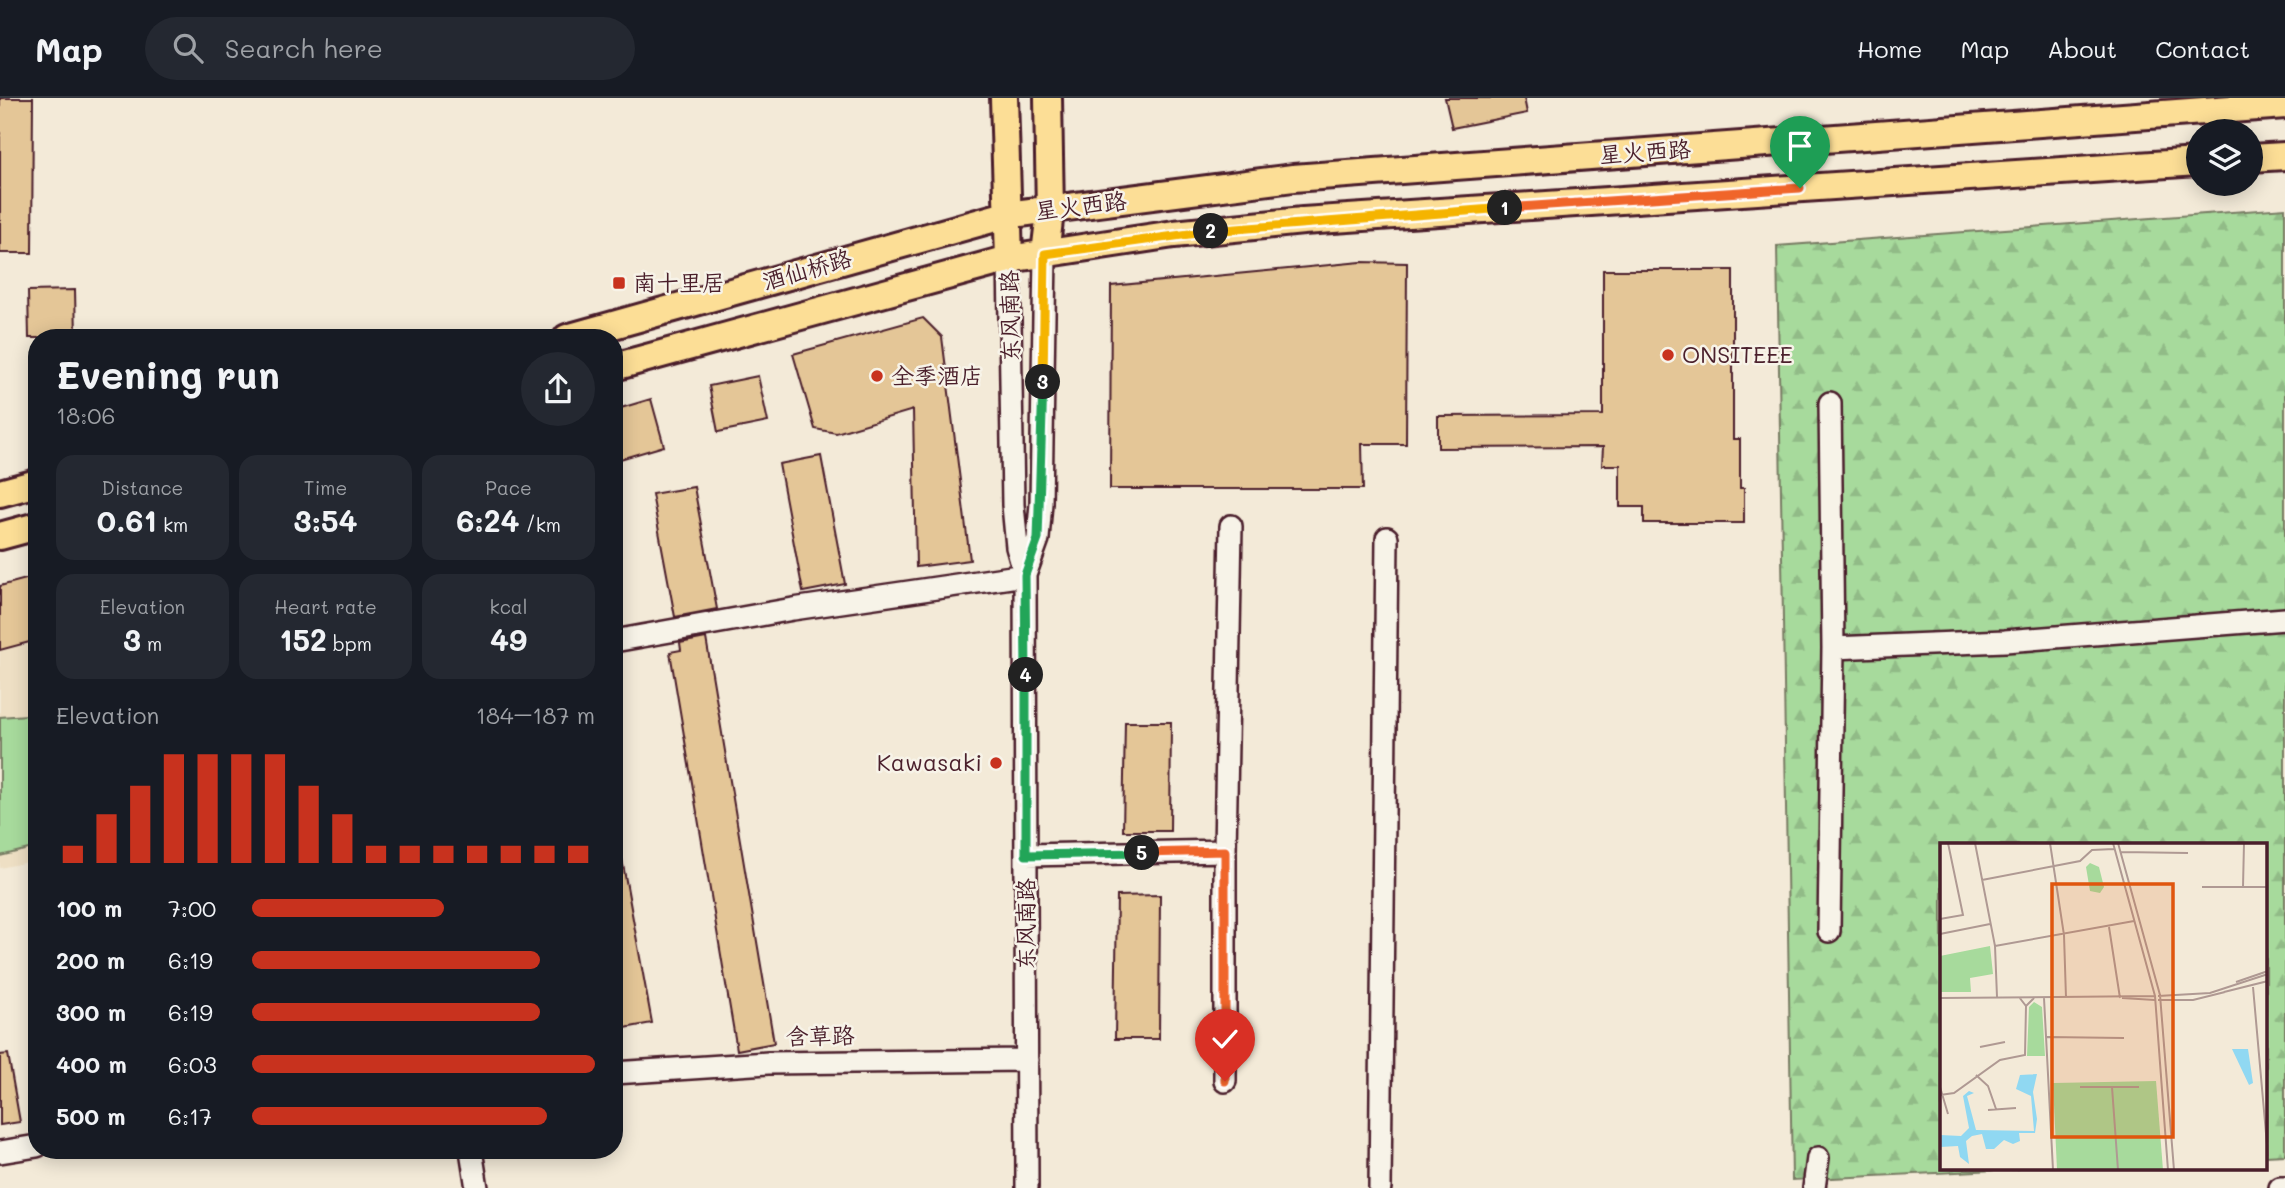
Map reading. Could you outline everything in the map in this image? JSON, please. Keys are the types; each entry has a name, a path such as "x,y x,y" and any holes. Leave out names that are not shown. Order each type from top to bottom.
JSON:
{"main road":[{"name":"东风南路","path":"1004,98 1009,259"},
{"name":"东风南路","path":"1045,254 1050,212 1048,98"},
{"name":"星火西路","path":"1006,215 1050,212 1293,178 2285,105"},
{"path":"2263,157 2285,156"},
{"name":"星火西路","path":"1009,259 1174,234 1303,222 2186,163"},
{"name":"酒仙桥路","path":"599,329 1006,215"},
{"name":"酒仙桥路","path":"623,365 1009,259"},
{"path":"0,493 28,485"},
{"path":"0,536 28,528"}],"street":[{"name":"东风南路","path":"1025,575 1038,539 1040,515 1045,254"},
{"name":"东风南路","path":"1009,259 1013,505 1017,547 1025,575 1027,1188"},
{"path":"1829,931 1833,648 1830,403"},
{"path":"1225,1081 1225,851 1231,526"},
{"path":"1380,1188 1387,538"},
{"path":"623,639 793,609 1025,575"},
{"path":"1833,648 2005,641 2285,619"},
{"path":"1026,855 1225,851"},
{"name":"含草路","path":"623,1072 768,1063 1027,1060"},
{"path":"0,1152 28,1147"},
{"path":"1814,1188 1818,1158"},
{"path":"472,1159 477,1188"}],"shaded area":[{"path":"28,586 28,862 0,868 0,594"}],"green space":[{"path":"2285,208 2285,1155 2268,1156 2268,843 1940,843 1940,1170 1997,1170 1792,1180 1777,246"},
{"path":"28,715 28,849 0,856 0,717"}],"building":[{"path":"0,98 33,98 32,253 0,253"},
{"path":"1445,98 1524,98 1527,113 1452,128"},
{"path":"1361,262 1407,263 1406,444 1362,444 1363,489 1110,489 1111,286"},
{"name":"ONSITEEE","path":"1603,270 1733,270 1733,439 1740,439 1740,488 1744,488 1744,523 1644,523 1644,507 1620,507 1620,465 1602,465 1603,447 1438,448 1438,416 1603,415"},
{"path":"75,290 76,329 29,329 28,291"},
{"path":"923,318 942,337 970,560 916,567 913,410 836,433 815,429 793,354"},
{"path":"758,376 768,422 718,432 709,386"},
{"path":"651,399 664,446 623,458 623,407"},
{"path":"821,456 845,584 803,592 779,464"},
{"path":"694,487 717,609 675,617 652,494"},
{"path":"28,578 28,642 0,650 0,586"},
{"path":"706,638 774,1043 737,1050 670,652 681,650 680,643"},
{"path":"1125,722 1171,722 1170,831 1123,831"},
{"path":"623,864 652,1023 623,1028"},
{"path":"1160,895 1159,1039 1115,1039 1117,896"},
{"path":"8,1054 20,1122 0,1125 0,1055"}],"place":[{"name":"南十里居","path":"619,283"},
{"name":"ONSITEEE","path":"1668,355"},
{"name":"全季酒店","path":"877,376"},
{"name":"Kawasaki","path":"996,763"}],"route":[{"path":"1225,1081 1225,851 1026,855 1025,575 1038,539 1041,503 1045,254 1174,234 1303,222 1800,188"}]}
